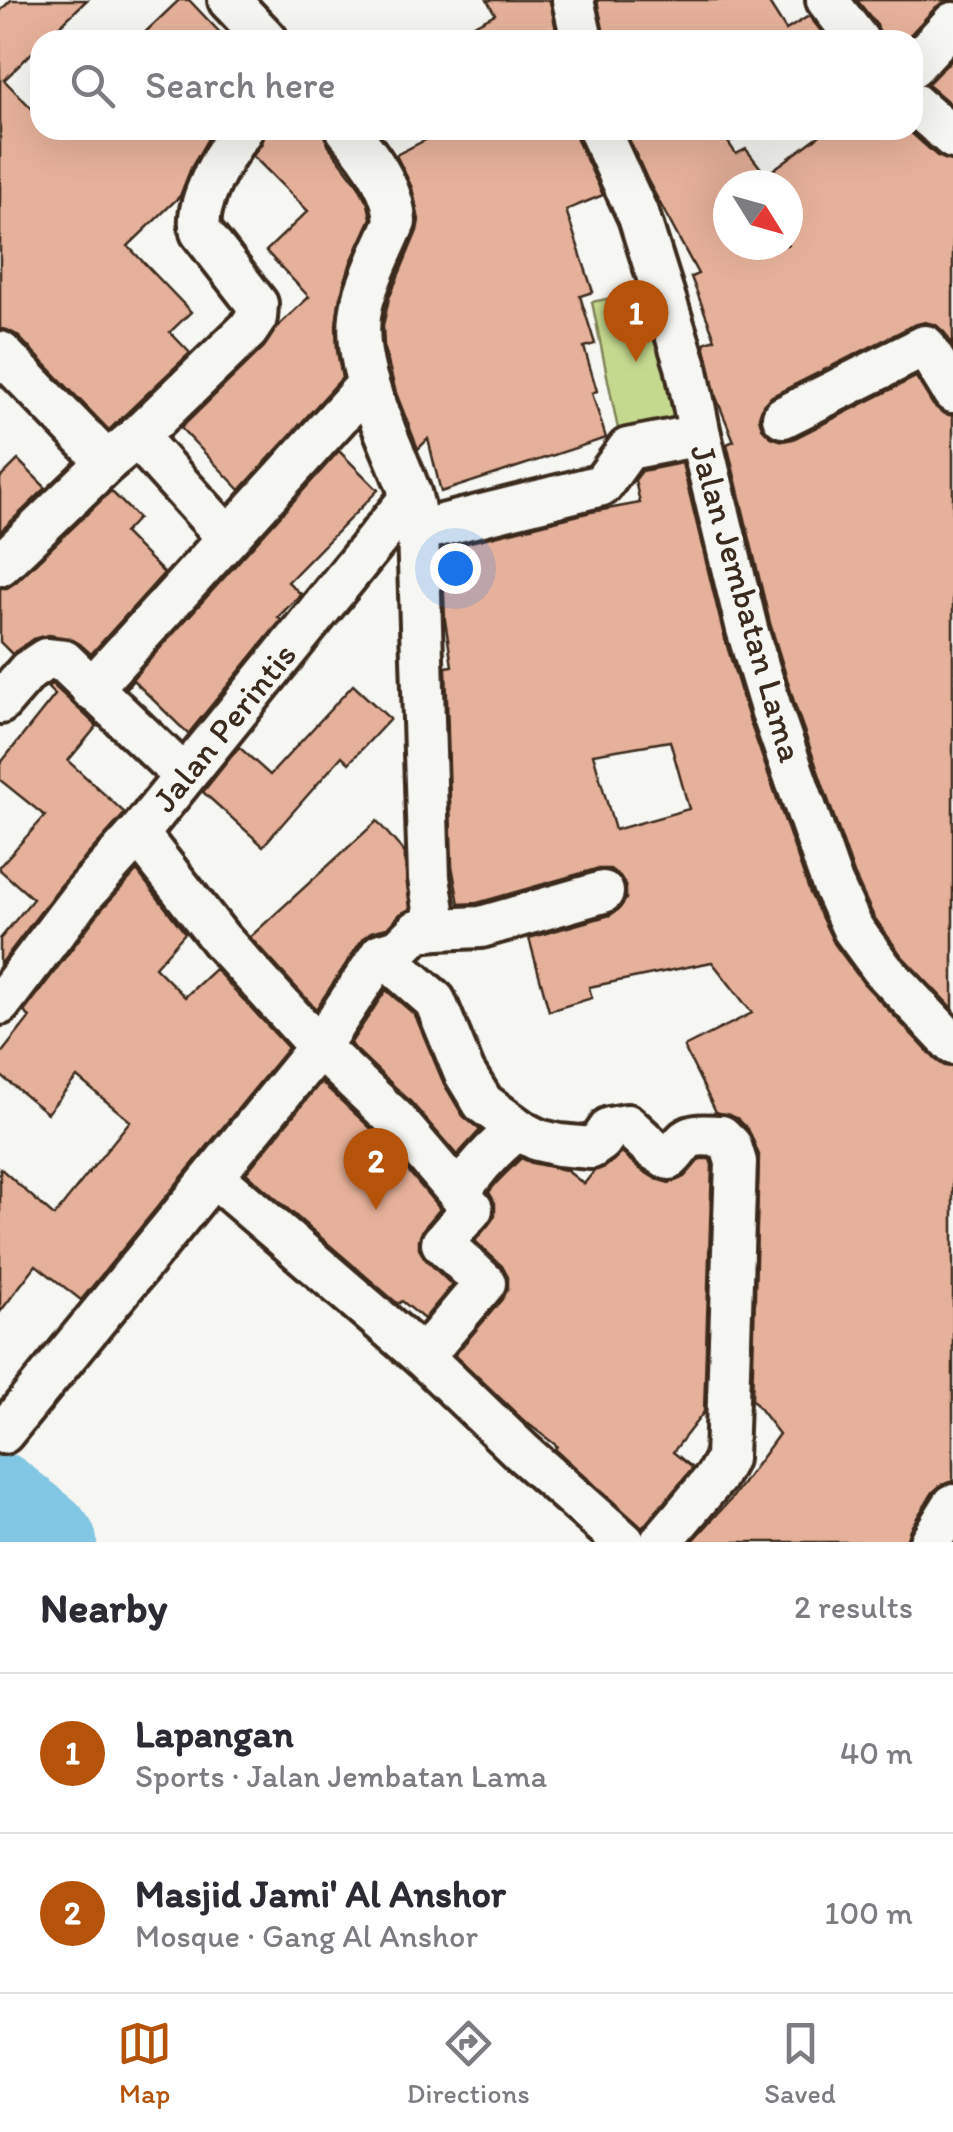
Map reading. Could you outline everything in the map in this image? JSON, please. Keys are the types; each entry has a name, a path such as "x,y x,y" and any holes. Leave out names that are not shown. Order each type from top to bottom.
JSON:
{"street":[{"path":"228,0 256,30"},
{"path":"573,0 580,30"},
{"path":"826,0 850,30"},
{"path":"923,55 953,23"},
{"path":"923,112 953,138"},
{"path":"0,565 248,330 256,318 256,304 201,232 198,220 216,173 236,140"},
{"path":"355,140 388,190 394,214 362,302 360,322 373,405 415,514 429,878 438,929"},
{"name":"Jalan Jembatan Lama","path":"603,140 638,217 686,366 731,565 767,696 832,883 853,929 883,970 953,1044"},
{"path":"784,418 925,346 953,392"},
{"path":"0,352 228,538"},
{"path":"91,689 368,384"},
{"path":"415,514 602,484 628,449 700,434"},
{"name":"Jalan Perintis","path":"415,514 184,776 138,834 221,940 319,1046 394,1118 459,1194"},
{"path":"0,703 28,671 46,659 64,662 184,776"},
{"path":"0,1004 82,894 138,834"},
{"path":"0,1430 4,1433 319,1046 381,954 399,949 417,931 481,927 603,892"},
{"path":"381,954 435,1001 477,1096 518,1128 548,1143 591,1148 610,1128 627,1125 668,1159 695,1136 721,1136 733,1149 737,1172 726,1459 716,1478 661,1542"},
{"path":"423,1357 485,1283 442,1243 472,1208 459,1194 482,1161 518,1128"},
{"path":"214,1176 423,1357 624,1542"},
{"path":"930,1542 953,1506"}],"green space":[{"path":"654,289 680,422 619,434 592,302"}],"building":[{"path":"11,0 87,0 56,30 30,30 30,55 4,80 30,107 30,140 207,140 180,196 128,246 191,312 170,332 190,353 109,430 17,335 0,329 0,11"},
{"path":"179,0 189,0 218,30 148,30"},
{"path":"487,0 550,0 556,30 464,30 495,14"},
{"path":"597,0 767,0 786,30 603,30"},
{"path":"857,0 951,0 936,7 914,30 878,30"},
{"path":"809,16 820,30 786,30"},
{"path":"953,58 953,106 927,84"},
{"path":"327,140 358,185 371,218 340,297 336,325 342,378 240,490 181,428 309,297 266,251 308,211 253,156 262,143"},
{"path":"425,140 577,140 603,195 566,210 593,292 580,296 595,344 584,347 597,391 592,393 606,438 441,492 428,439 418,449 396,393 384,346 383,326 389,298 419,220 412,188 396,155"},
{"path":"629,140 727,140 736,154 746,149 762,170 713,170 713,260 803,260 803,170 773,170 813,140 919,140 937,156 953,161 953,346 936,325 914,325 772,396 759,417 762,428 771,437 793,439 916,377 933,405 953,416 953,1009 901,955 874,917 854,874 770,623 727,444 734,441 716,397 704,343 715,339 691,277 698,274"},
{"path":"339,451 378,490 288,582 301,594 278,617 281,620 188,734 133,680 125,687"},
{"path":"18,460 46,488 0,532 0,478"},
{"path":"682,463 724,636 749,719 810,893 834,943 864,984 936,1060 953,1067 953,1481 933,1492 906,1542 692,1542 732,1498 779,1434 752,1399 759,1155 748,1129 737,1118 716,1112 684,1047 752,1013 712,962 589,987 592,998 549,1011 529,938 619,909 626,899 626,886 610,869 596,869 477,903 459,904 452,866 446,667 452,666 445,620 442,549 640,503 635,480 642,471","holes":["670,741 689,809 615,830 593,754"]},
{"path":"111,491 138,518 124,533 164,573 91,654 68,638 49,635 33,639 12,654 0,642 0,588 16,582"},
{"path":"52,684 97,726 68,761 125,813 64,881 0,965 0,939 33,899 0,866 45,816 0,780 0,764 55,695 47,687"},
{"path":"353,685 390,719 349,763 342,756 263,846 203,792 239,747 270,775"},
{"path":"377,821 404,852 410,909 387,928 363,938 316,1009 250,937"},
{"path":"137,871 185,933 155,967 185,997 215,969 288,1048 81,1300 36,1265 0,1312 0,1168 54,1216 130,1121 77,1077 47,1113 0,1075 0,1055 30,1017 24,1012 101,910"},
{"path":"386,990 415,1015 444,1084 463,1116 480,1130 457,1155 411,1102 350,1044"},
{"path":"321,1082 378,1135 440,1209 424,1228 419,1249 452,1285 424,1319 402,1301 398,1304 246,1173"},
{"path":"622,1153 640,1169 669,1183 684,1177 700,1159 710,1159 712,1165 704,1412 673,1452 693,1468 642,1528 455,1355 508,1288 502,1266 475,1241 495,1216 495,1203 489,1192 497,1182 521,1158 566,1170 584,1184 595,1170"}],"waterway":[{"path":"0,1492 57,1542"}],"place":[{"name":"Lapangan","path":"636,362"},
{"name":"Masjid Jami' Al Anshor","path":"376,1210"}]}
